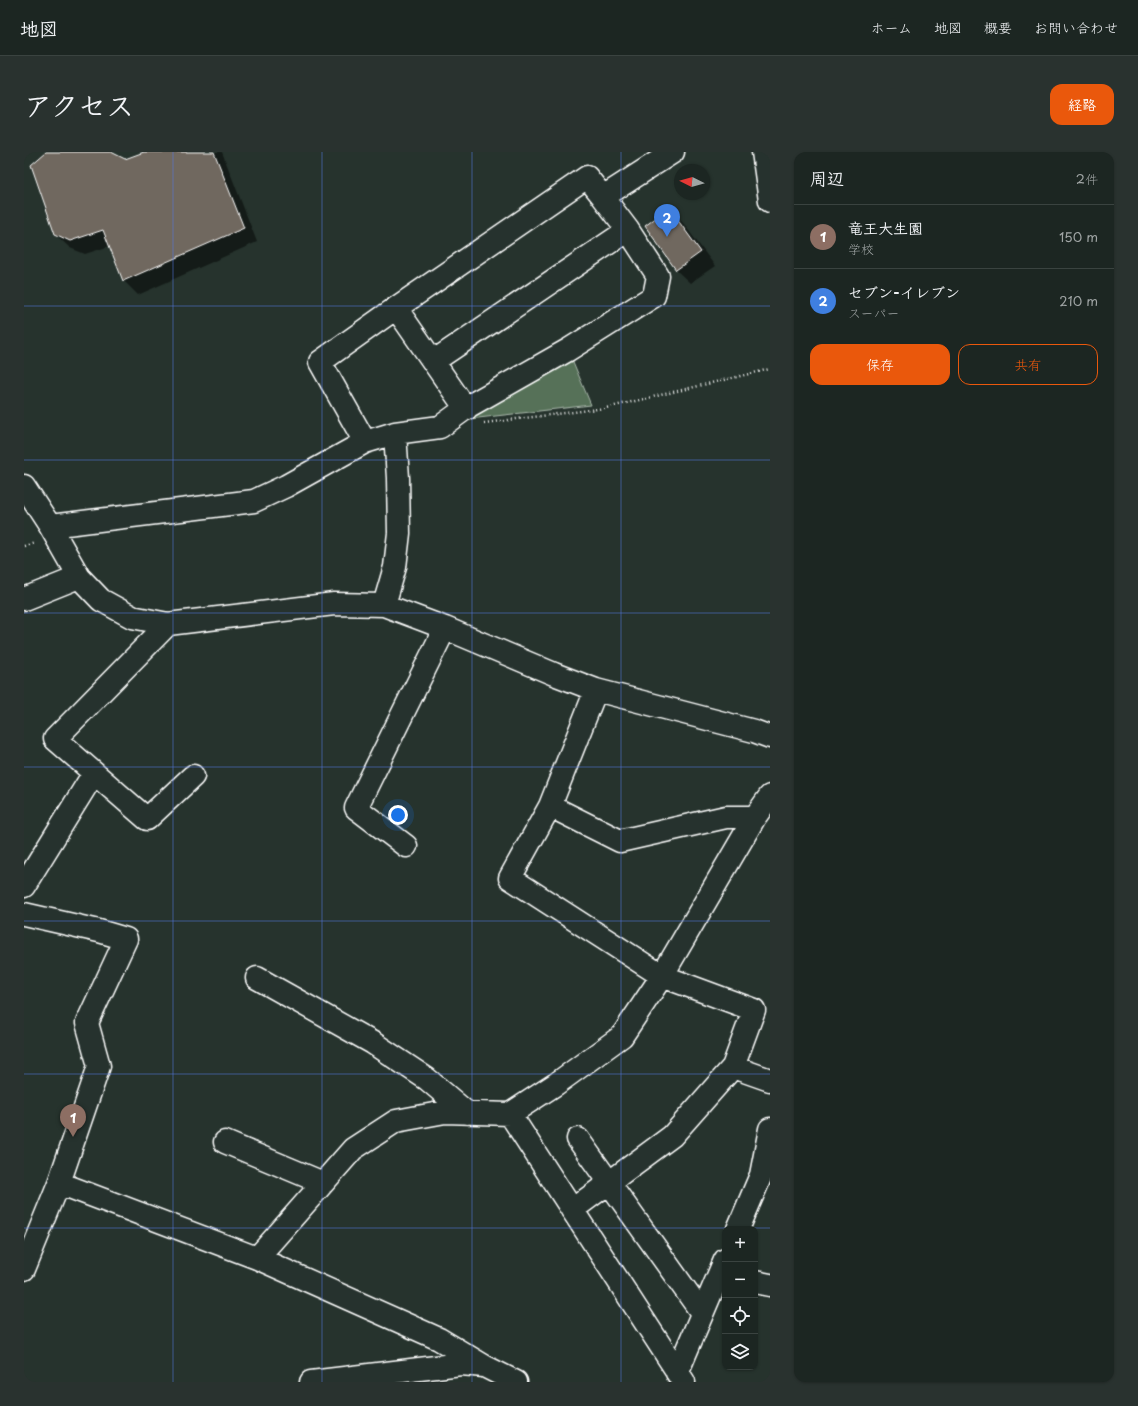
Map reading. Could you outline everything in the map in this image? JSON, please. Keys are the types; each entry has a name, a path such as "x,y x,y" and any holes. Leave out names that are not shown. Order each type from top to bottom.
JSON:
{"street":[{"path":"603,197 673,152"},
{"path":"763,152 770,202"},
{"path":"50,526 254,501 286,486 365,442 395,432 440,427 497,390 568,350 654,296 658,276 628,230 587,176 320,362 365,442"},
{"path":"434,361 628,230"},
{"path":"396,308 466,409"},
{"path":"384,605 395,567 399,533 395,432"},
{"path":"24,486 50,526 79,577 101,600 132,617 168,624 334,604 384,605 445,628 596,690 754,731 770,737"},
{"path":"24,599 79,577"},
{"path":"168,624 55,739 147,819 193,776"},
{"path":"406,846 356,808 445,628"},
{"path":"572,1210 672,1136 733,1067 754,1010 662,976 510,878 550,806 596,690"},
{"path":"24,886 94,773"},
{"path":"257,1258 353,1149 396,1121 446,1112 510,1114 556,1084 622,1036 662,976 755,817 770,796"},
{"path":"550,806 620,840 726,817 755,817"},
{"path":"24,914 126,939 87,1023 99,1066 59,1183 24,1269"},
{"path":"257,978 373,1043 427,1079 466,1113"},
{"path":"733,1067 770,1080"},
{"path":"510,1114 681,1377"},
{"path":"740,1226 764,1183 761,1175 770,1129"},
{"path":"578,1139 702,1313"},
{"path":"225,1142 323,1183"},
{"path":"59,1183 257,1258 439,1339 484,1366 516,1382"},
{"path":"681,1377 702,1313 722,1272"},
{"path":"758,1283 770,1285"},
{"path":"311,1382 461,1364 484,1366"}],"path":[{"path":"483,423 606,408 770,369"}],"green space":[{"path":"571,357 591,405 461,420"}],"building":[{"path":"46,152 111,152 125,159 144,152 214,152 244,228 123,281 103,230 70,241 55,234 31,165"},
{"path":"669,208 701,252 676,270 645,226"}],"place":[{"name":"セブン-イレブン","path":"667,237"},
{"name":"竜王大生園","path":"73,1137"}]}
